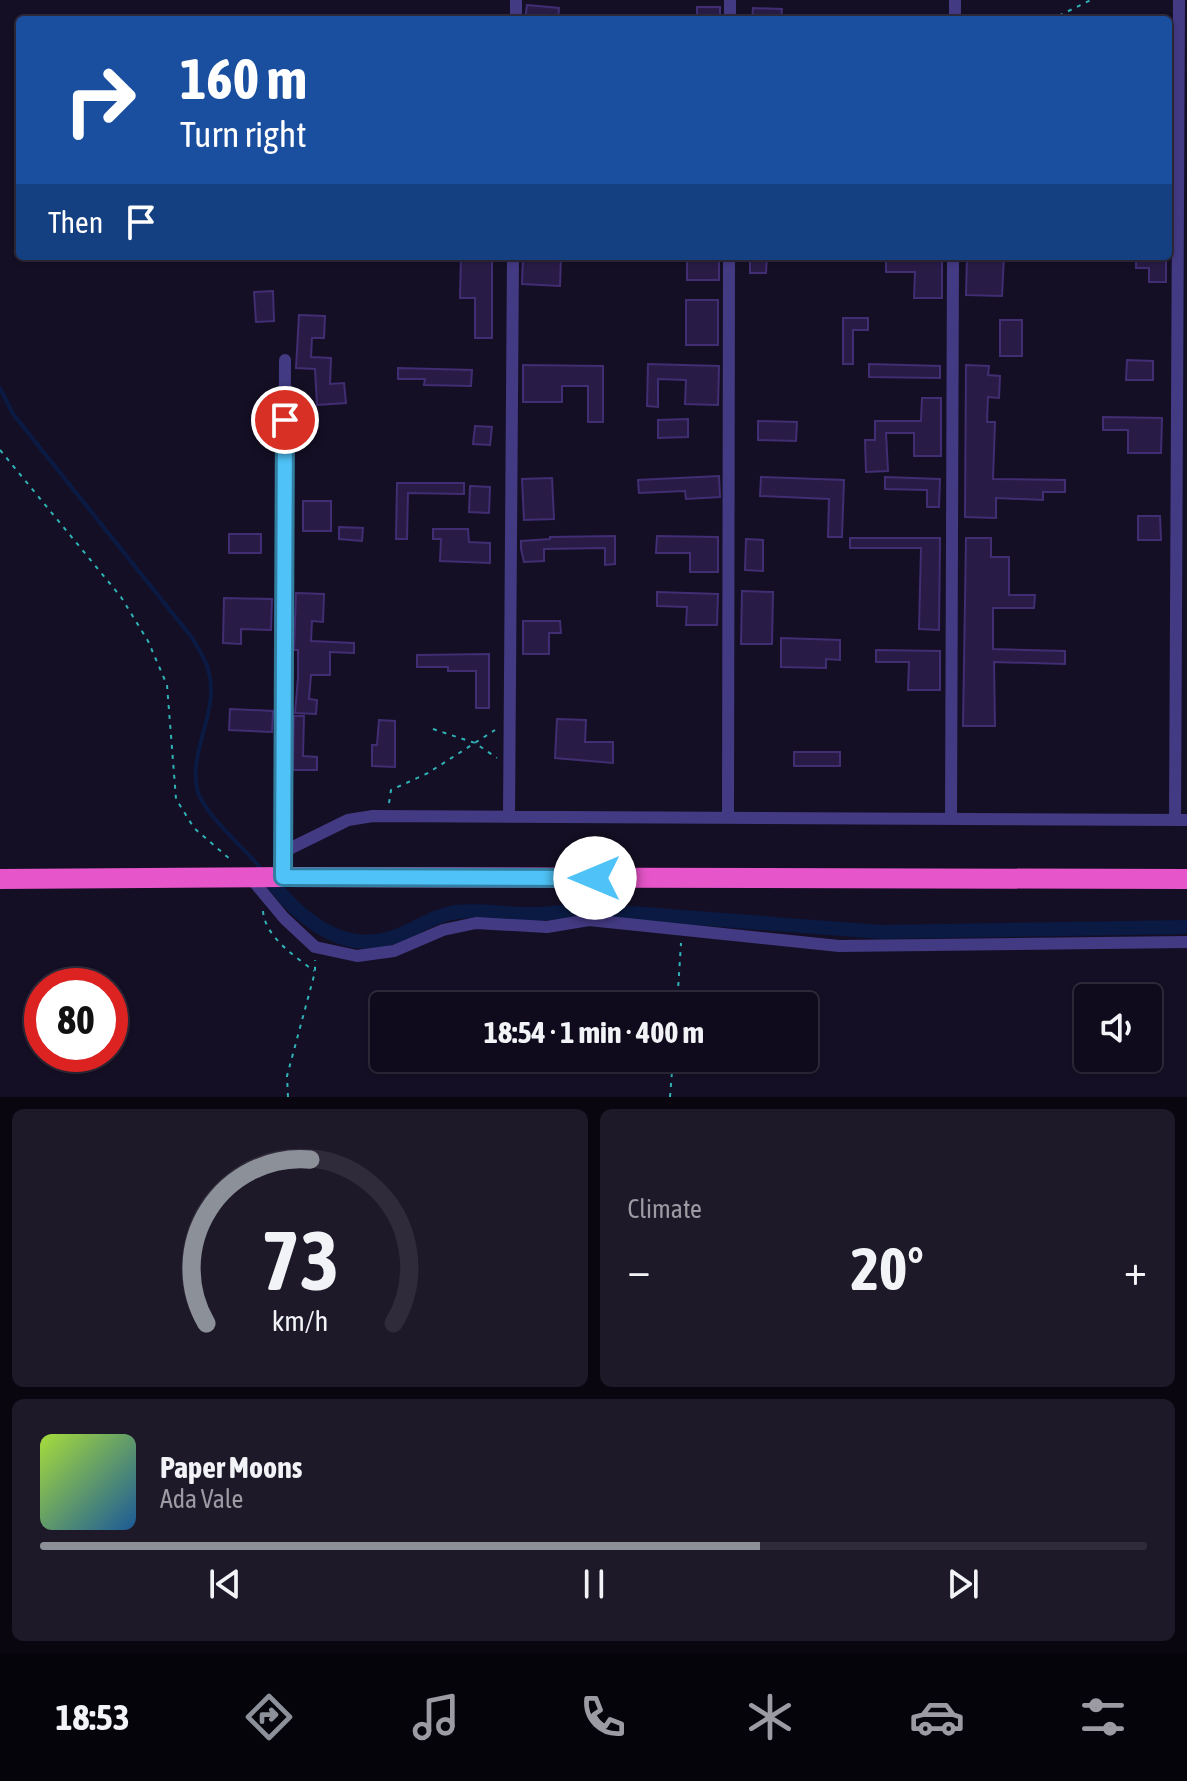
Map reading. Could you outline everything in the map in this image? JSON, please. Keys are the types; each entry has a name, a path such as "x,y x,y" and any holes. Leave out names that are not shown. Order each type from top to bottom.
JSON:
{"highway":[{"path":"0,879 255,884 283,877 1187,879"}],"street":[{"path":"283,852 348,820 387,816 1181,820 1179,0"},
{"path":"509,816 513,260"},
{"path":"728,818 729,260"},
{"path":"951,819 953,260"},
{"path":"283,877 285,360"},
{"path":"255,884 284,918 315,947 357,956 394,951 443,930 476,923 547,927 589,920 839,946 1187,942"}],"path":[{"path":"1058,16 1091,0"},
{"path":"0,450 121,597 148,641 167,685 176,799 194,828 255,884 263,921 281,945 315,972"},
{"path":"387,816 391,790 428,773 510,720"},
{"path":"433,729 475,743 510,767"},
{"path":"678,992 682,930"},
{"path":"288,1097 287,1076 315,972 315,947"},
{"path":"670,1097 672,1072"}],"building":[{"path":"527,5 559,8 558,16 526,16"},
{"path":"697,7 720,7 720,16 697,16"},
{"path":"753,8 782,9 781,16 752,16"},
{"path":"461,260 492,260 492,338 475,338 475,298 460,298"},
{"path":"523,260 561,260 560,286 522,284"},
{"path":"687,260 719,260 719,280 687,280"},
{"path":"750,260 767,260 766,273 750,273"},
{"path":"886,260 942,260 942,298 914,298 915,272 886,272"},
{"path":"967,260 1004,260 1002,296 966,295"},
{"path":"1136,260 1166,260 1166,282 1149,282 1149,268 1136,268"},
{"path":"273,291 274,321 256,322 254,292"},
{"path":"686,300 718,300 718,345 686,345"},
{"path":"299,315 325,316 324,338 312,338 311,357 331,358 330,384 344,383 346,403 317,405 315,369 296,368"},
{"path":"843,318 868,318 868,330 853,330 853,364 843,364"},
{"path":"1000,320 1022,320 1022,356 1000,356"},
{"path":"1127,360 1153,361 1153,380 1126,380"},
{"path":"648,364 719,366 718,405 685,404 686,380 658,379 658,407 647,406"},
{"path":"869,364 940,366 940,378 869,377"},
{"path":"523,365 603,366 603,422 588,422 588,386 562,386 562,402 523,402"},
{"path":"966,365 989,366 988,375 1000,376 999,398 988,397 987,422 995,422 993,479 1065,480 1065,492 1043,492 1043,500 996,498 996,518 965,517"},
{"path":"398,368 472,370 471,386 424,385 425,379 398,379"},
{"path":"922,398 941,398 941,456 914,456 914,433 886,433 888,471 866,472 865,440 875,440 875,421 921,421"},
{"path":"1103,417 1162,418 1161,453 1128,453 1128,430 1103,430"},
{"path":"688,419 688,437 658,438 658,420"},
{"path":"758,421 797,422 796,441 758,440"},
{"path":"475,426 492,427 490,445 473,444"},
{"path":"719,476 720,497 686,499 685,491 639,493 638,480"},
{"path":"761,477 844,480 842,537 828,537 829,499 760,496"},
{"path":"885,477 940,479 939,507 927,507 927,490 885,489"},
{"path":"552,478 554,519 524,520 522,479"},
{"path":"397,483 464,483 464,494 408,493 407,539 396,539"},
{"path":"470,486 490,487 489,513 469,512"},
{"path":"303,501 331,501 331,531 303,531"},
{"path":"1138,516 1160,516 1161,540 1138,540"},
{"path":"339,527 363,528 362,541 339,539"},
{"path":"433,529 468,529 469,542 490,543 490,563 440,561 441,539 433,539"},
{"path":"229,534 261,534 261,553 229,553"},
{"path":"615,536 615,564 605,565 605,548 544,549 544,561 524,562 521,549 521,541 550,537"},
{"path":"657,536 718,537 718,572 690,572 690,553 656,553"},
{"path":"850,538 940,538 939,630 919,629 921,548 850,548"},
{"path":"966,538 991,538 991,557 1009,557 1009,595 1035,595 1034,608 993,608 993,649 1065,651 1065,664 994,662 995,726 963,726"},
{"path":"746,539 763,540 763,571 745,570"},
{"path":"742,591 773,592 772,644 741,644"},
{"path":"657,592 718,594 717,625 686,625 687,607 657,606"},
{"path":"296,593 324,594 323,622 312,621 311,641 354,643 354,653 330,652 330,675 311,675 309,699 317,700 316,714 295,713 298,678 298,650 294,650"},
{"path":"224,598 272,599 271,630 241,629 241,644 223,643"},
{"path":"523,621 560,621 561,633 549,633 549,654 523,654"},
{"path":"781,638 840,640 840,660 826,659 826,668 781,667"},
{"path":"876,650 940,651 940,690 908,690 909,662 876,662"},
{"path":"489,654 489,708 476,708 476,671 417,667 417,655"},
{"path":"230,709 273,711 272,732 229,730"},
{"path":"294,716 304,716 303,756 317,757 317,770 293,770"},
{"path":"557,719 586,720 585,742 613,742 613,763 555,758"},
{"path":"379,720 395,721 395,767 372,766 372,745 377,745"},
{"path":"794,752 840,752 840,766 794,766"}],"waterway":[{"path":"0,388 13,414 193,639 202,655 211,688 197,759 197,789 207,809 263,871"},
{"path":"269,879 292,905 320,927 352,940 369,942 396,936 456,912 541,914 578,909 881,932 1187,927"}],"route":[{"path":"285,420 283,877 595,878"}]}
